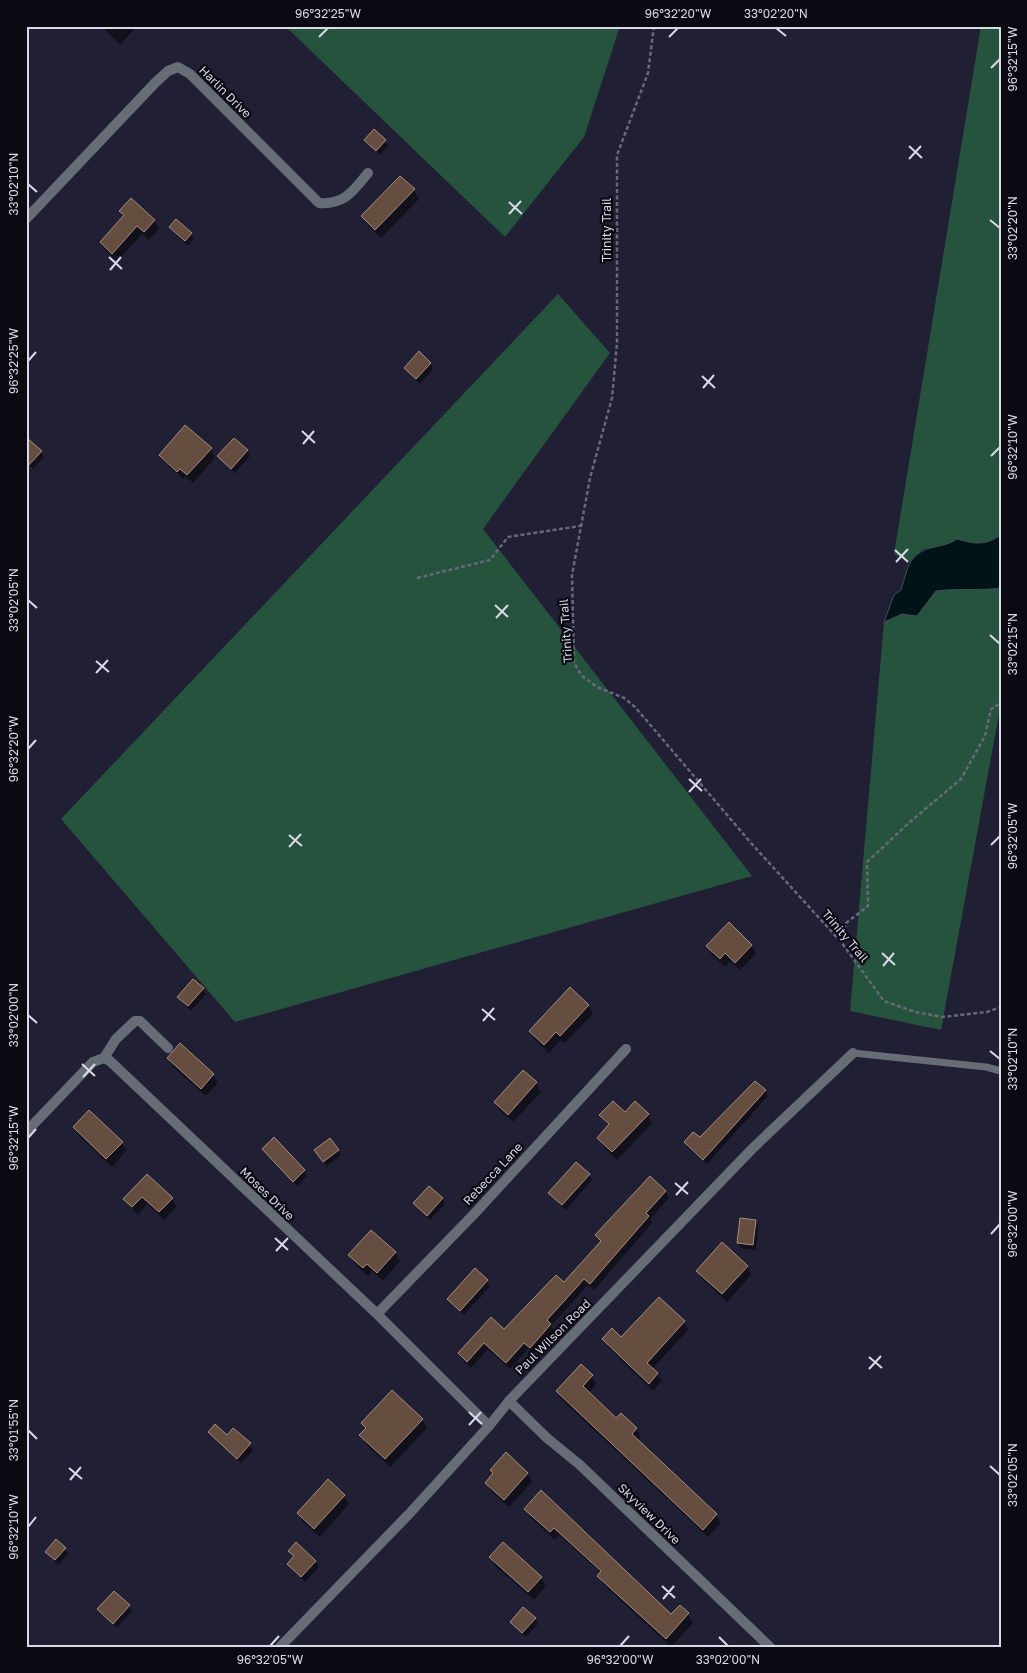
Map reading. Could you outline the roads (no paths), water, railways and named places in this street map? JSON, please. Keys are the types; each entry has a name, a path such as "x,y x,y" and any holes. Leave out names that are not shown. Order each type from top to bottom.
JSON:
{"street":[{"name":"Harlin Drive","path":"26,219 155,83 168,72 178,67 190,74 319,203 332,204 342,200 368,172"},
{"path":"26,1132 92,1062 104,1058 116,1038 135,1021 140,1021 168,1048"},
{"name":"Rebecca Lane","path":"377,1314 475,1213 626,1049"},
{"name":"Paul Wilson Road","path":"280,1647 409,1514 489,1426 509,1401 753,1148 853,1052"},
{"name":"Moses Drive","path":"104,1058 116,1065 377,1314 489,1426"},
{"name":"Skyview Drive","path":"509,1401 770,1647"}],"lane":[{"path":"853,1052 986,1067 1001,1071"}]}
